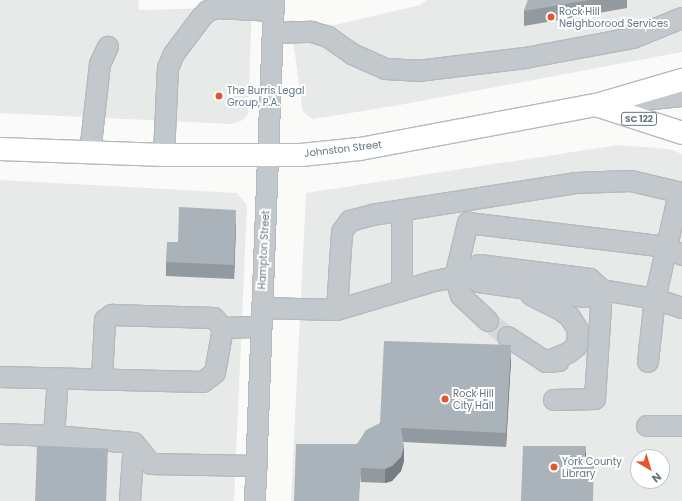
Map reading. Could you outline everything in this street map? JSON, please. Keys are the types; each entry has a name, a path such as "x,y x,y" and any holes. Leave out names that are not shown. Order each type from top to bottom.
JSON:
{"main road":[{"name":"SC 122","path":"596,105 682,80"},
{"name":"Johnston Street","path":"0,150 164,155 269,156 360,149 596,105"},
{"name":"SC 122","path":"596,105 682,133"}],"street":[{"name":"Hampton Street","path":"255,501 274,5"},
{"path":"164,155 168,68 174,54 208,11 217,8 274,5"},
{"path":"274,33 312,32 328,37 352,54 385,69 418,70 525,58 633,38 682,18"},
{"path":"90,153 100,64 108,47"},
{"name":"Johnston Street","path":"596,105 682,96"},
{"path":"337,310 342,232 350,221 402,210 576,183 631,181 680,193 674,251 655,299 648,362"},
{"path":"470,199 460,276 461,296 488,321"},
{"path":"402,210 402,291"},
{"path":"468,223 674,251"},
{"path":"223,328 261,318 337,310 460,276 479,265 590,279 602,290"},
{"path":"460,276 479,282 585,297 602,290 655,299 682,308"},
{"path":"518,288 561,310 570,317 578,330 577,346 568,353 546,362"},
{"path":"554,400 595,398 602,290"},
{"path":"102,378 105,320 112,314 214,318 223,328"},
{"path":"0,377 102,378 203,382 216,373 223,328"},
{"path":"508,336 546,362 597,357"},
{"path":"54,436 58,378"},
{"path":"647,426 682,426"},
{"path":"0,434 54,436 134,443 151,464 257,466"},
{"path":"130,501 134,443"}],"shaded area":[{"path":"0,0 138,0 139,10 252,7 248,114 243,120 231,124 0,113"},
{"path":"427,0 682,0 682,52 394,106 313,119 303,112 290,20 335,25 420,5"},
{"path":"618,145 669,149 682,154 682,501 291,501 306,193"},
{"path":"0,180 237,193 247,205 234,501 0,501"}],"building":[{"path":"528,0 589,0 524,11"},
{"path":"179,207 236,210 234,265 166,262 167,242 178,242"},
{"name":"Rock Hill City Hall","path":"384,341 511,345 506,433 401,428 404,447 401,457 392,466 385,469 361,468 359,501 294,501 296,444 357,444 366,430 380,423"},
{"path":"37,446 108,448 106,501 35,501"},
{"name":"York County Library","path":"523,446 586,446 584,461 594,460 593,501 521,501"}],"tunnel":[{"path":"488,321 508,337"}],"place":[{"name":"Rock Hill Neighborood Services","path":"551,17"},
{"name":"The Burris Legal Group, P.A.","path":"219,96"},
{"name":"Rock Hill City Hall","path":"445,399"},
{"name":"York County Library","path":"554,467"}]}
